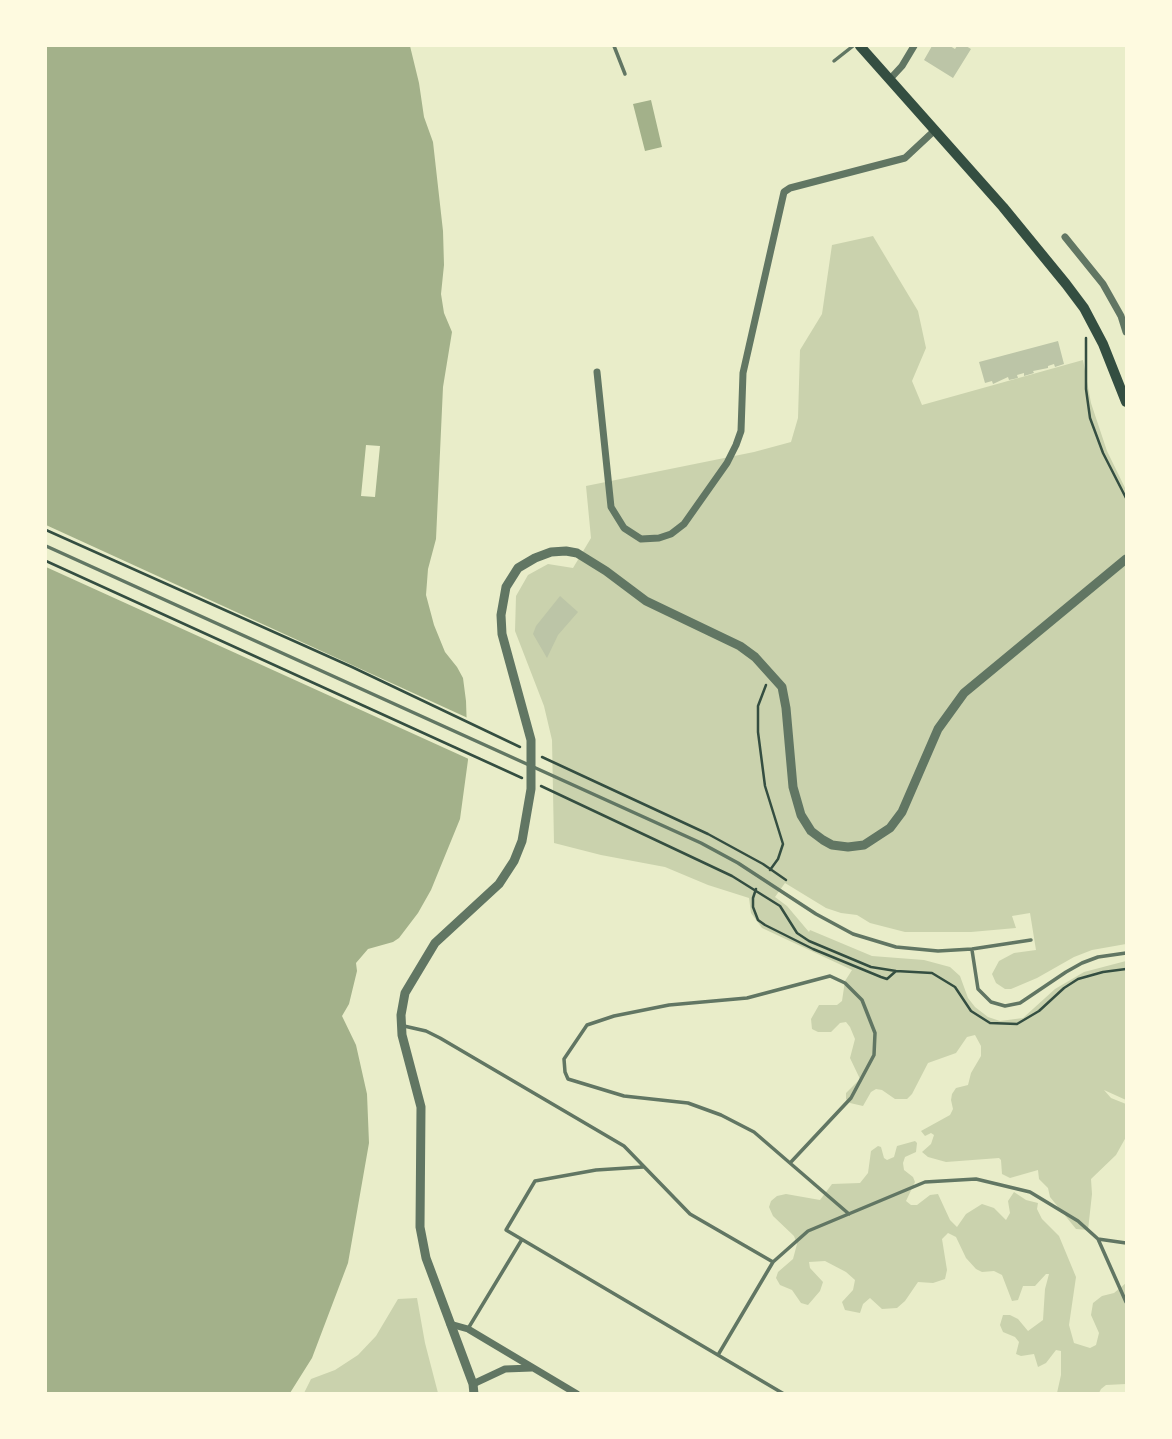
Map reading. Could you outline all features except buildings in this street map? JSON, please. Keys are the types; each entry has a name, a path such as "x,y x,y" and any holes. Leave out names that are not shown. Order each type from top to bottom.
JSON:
{"main road":[{"path":"860,46 1003,207 1084,308 1103,344 1126,402"}],"street":[{"path":"890,79 914,46"},
{"path":"597,372 611,507 624,528 641,539 671,534 684,524 727,463 741,431 743,373 785,190 905,158 935,130"},
{"path":"1065,237 1102,284 1121,316 1126,332"},
{"path":"533,1367 505,1369 473,1389 426,1258 420,1227 421,1107 401,1015 405,993 413,976 435,943 499,884 514,861 522,841 531,789 531,740 502,634 501,615 506,587 518,568 551,552 577,553 606,570 646,601 740,646 755,657 782,687 793,787 802,815 811,831 823,840 832,845 848,847 864,845 890,828 902,812 938,729 964,694 1126,559"},
{"path":"449,1324 468,1329 577,1394"}],"lane":[{"path":"614,46 625,74"},
{"path":"834,61 853,46"},
{"path":"46,546 701,844 738,863 829,922 867,939 924,950 972,949 1031,940"},
{"path":"972,949 978,989 991,1002 1005,1006 1020,1003 1082,963 1098,957 1126,953"},
{"path":"791,1162 851,1098 874,1055 875,1033 862,1000 845,983 830,976 747,998 669,1005 614,1016 587,1025 564,1059 568,1079 624,1096 670,1099 704,1108 754,1132 849,1214"},
{"path":"402,1025 426,1031 612,1138 631,1151 643,1167 692,1215 774,1262"},
{"path":"643,1167 596,1170 535,1181 506,1230 785,1394"},
{"path":"718,1355 774,1262 808,1231 925,1182 976,1179 1030,1192 1078,1221 1098,1239 1126,1302"},
{"path":"1098,1239 1126,1243"},
{"path":"468,1329 521,1240"}],"path":[{"path":"1088,358 1086,389 1090,418 1103,453 1126,498"},
{"path":"46,530 352,667 520,747"},
{"path":"46,561 523,779"},
{"path":"767,679 765,692 758,705 758,732 765,786 783,844 778,859 770,870"},
{"path":"533,753 708,834 786,880"},
{"path":"535,784 708,863 780,906 797,933 809,942 871,967 932,973 955,986 966,1005 977,1016 999,1025 1012,1025 1027,1020 1078,979 1126,969"},
{"path":"762,882 754,893 753,906 758,920 765,925 813,949 881,977 887,979 896,971"}],"shaded area":[{"path":"46,46 410,46 424,117 433,142 443,231 441,294 444,313 452,332 443,387 436,539 428,569 426,595 445,652 463,678 468,760 460,819 431,890 399,938 368,949 356,963 357,971 349,1004 342,1016 356,1045 367,1094 369,1143 348,1263 312,1358 290,1393 46,1393"},
{"path":"651,100 662,147 645,151 633,104"},
{"path":"873,236 918,311 926,348 912,381 922,405 1083,360 1091,403 1107,451 1126,490 1126,944 1092,950 1037,978 1005,989 996,983 992,974 999,961 1014,953 1036,950 1030,913 1012,916 1016,928 971,932 905,932 870,923 857,915 826,908 785,883 775,897 787,906 809,932 810,930 872,956 924,960 950,967 960,976 968,998 975,1007 988,1017 1000,1021 1023,1018 1055,989 1084,972 1126,961 1126,1100 1104,1090 1111,1098 1126,1104 1126,1137 1116,1155 1091,1179 1088,1230 1076,1229 1050,1197 1048,1188 1039,1179 1038,1170 1010,1178 1002,1174 999,1158 946,1162 928,1157 922,1152 931,1144 934,1135 931,1133 925,1136 921,1131 950,1115 953,1109 952,1094 956,1088 968,1085 971,1073 981,1056 981,1046 975,1035 967,1037 956,1053 928,1063 907,1099 895,1099 876,1089 871,1092 863,1106 850,1103 846,1099 846,1093 860,1079 850,1058 855,1039 850,1027 846,1022 840,1023 831,1032 818,1032 812,1029 811,1019 819,1005 837,1005 842,1001 845,981 852,970 762,928 751,913 749,898 665,867 554,843 552,740 544,706 515,631 516,596 528,575 548,564 573,568 591,538 586,486 791,442 798,418 800,350 822,314 832,245"},
{"path":"915,1141 916,1152 905,1157 903,1163 904,1170 915,1182 906,1201 911,1205 917,1205 930,1195 938,1194 950,1220 957,1227 966,1214 982,1204 994,1208 1006,1220 1010,1213 1008,1201 1014,1192 1026,1200 1038,1203 1037,1209 1042,1219 1059,1236 1076,1277 1069,1325 1074,1343 1090,1348 1096,1345 1099,1333 1091,1315 1093,1303 1102,1296 1114,1293 1126,1283 1126,1384 1106,1385 1099,1393 1057,1393 1061,1375 1061,1351 1056,1350 1046,1363 1038,1367 1034,1354 1016,1354 1019,1342 1015,1337 1003,1332 1000,1325 1003,1315 1018,1319 1028,1331 1043,1320 1049,1274 1035,1286 1023,1286 1018,1300 1012,1301 1002,1275 976,1269 966,1258 956,1237 948,1233 942,1239 947,1270 945,1279 933,1283 918,1282 897,1308 882,1309 870,1298 863,1304 860,1313 845,1310 842,1302 853,1290 855,1280 825,1261 809,1262 810,1268 823,1282 820,1291 808,1305 801,1303 792,1290 780,1285 776,1278 778,1272 793,1259 797,1244 794,1236 773,1216 769,1207 771,1201 786,1194 820,1200 832,1184 860,1183 868,1173 871,1151 878,1146 887,1160 894,1157 897,1146"},
{"path":"417,1298 438,1393 304,1393 311,1379 335,1370 358,1355 376,1336 398,1299"}],"pier":[{"path":"366,445 380,446 375,497 361,496"},
{"path":"46,525 470,719 471,760 46,567"}]}
